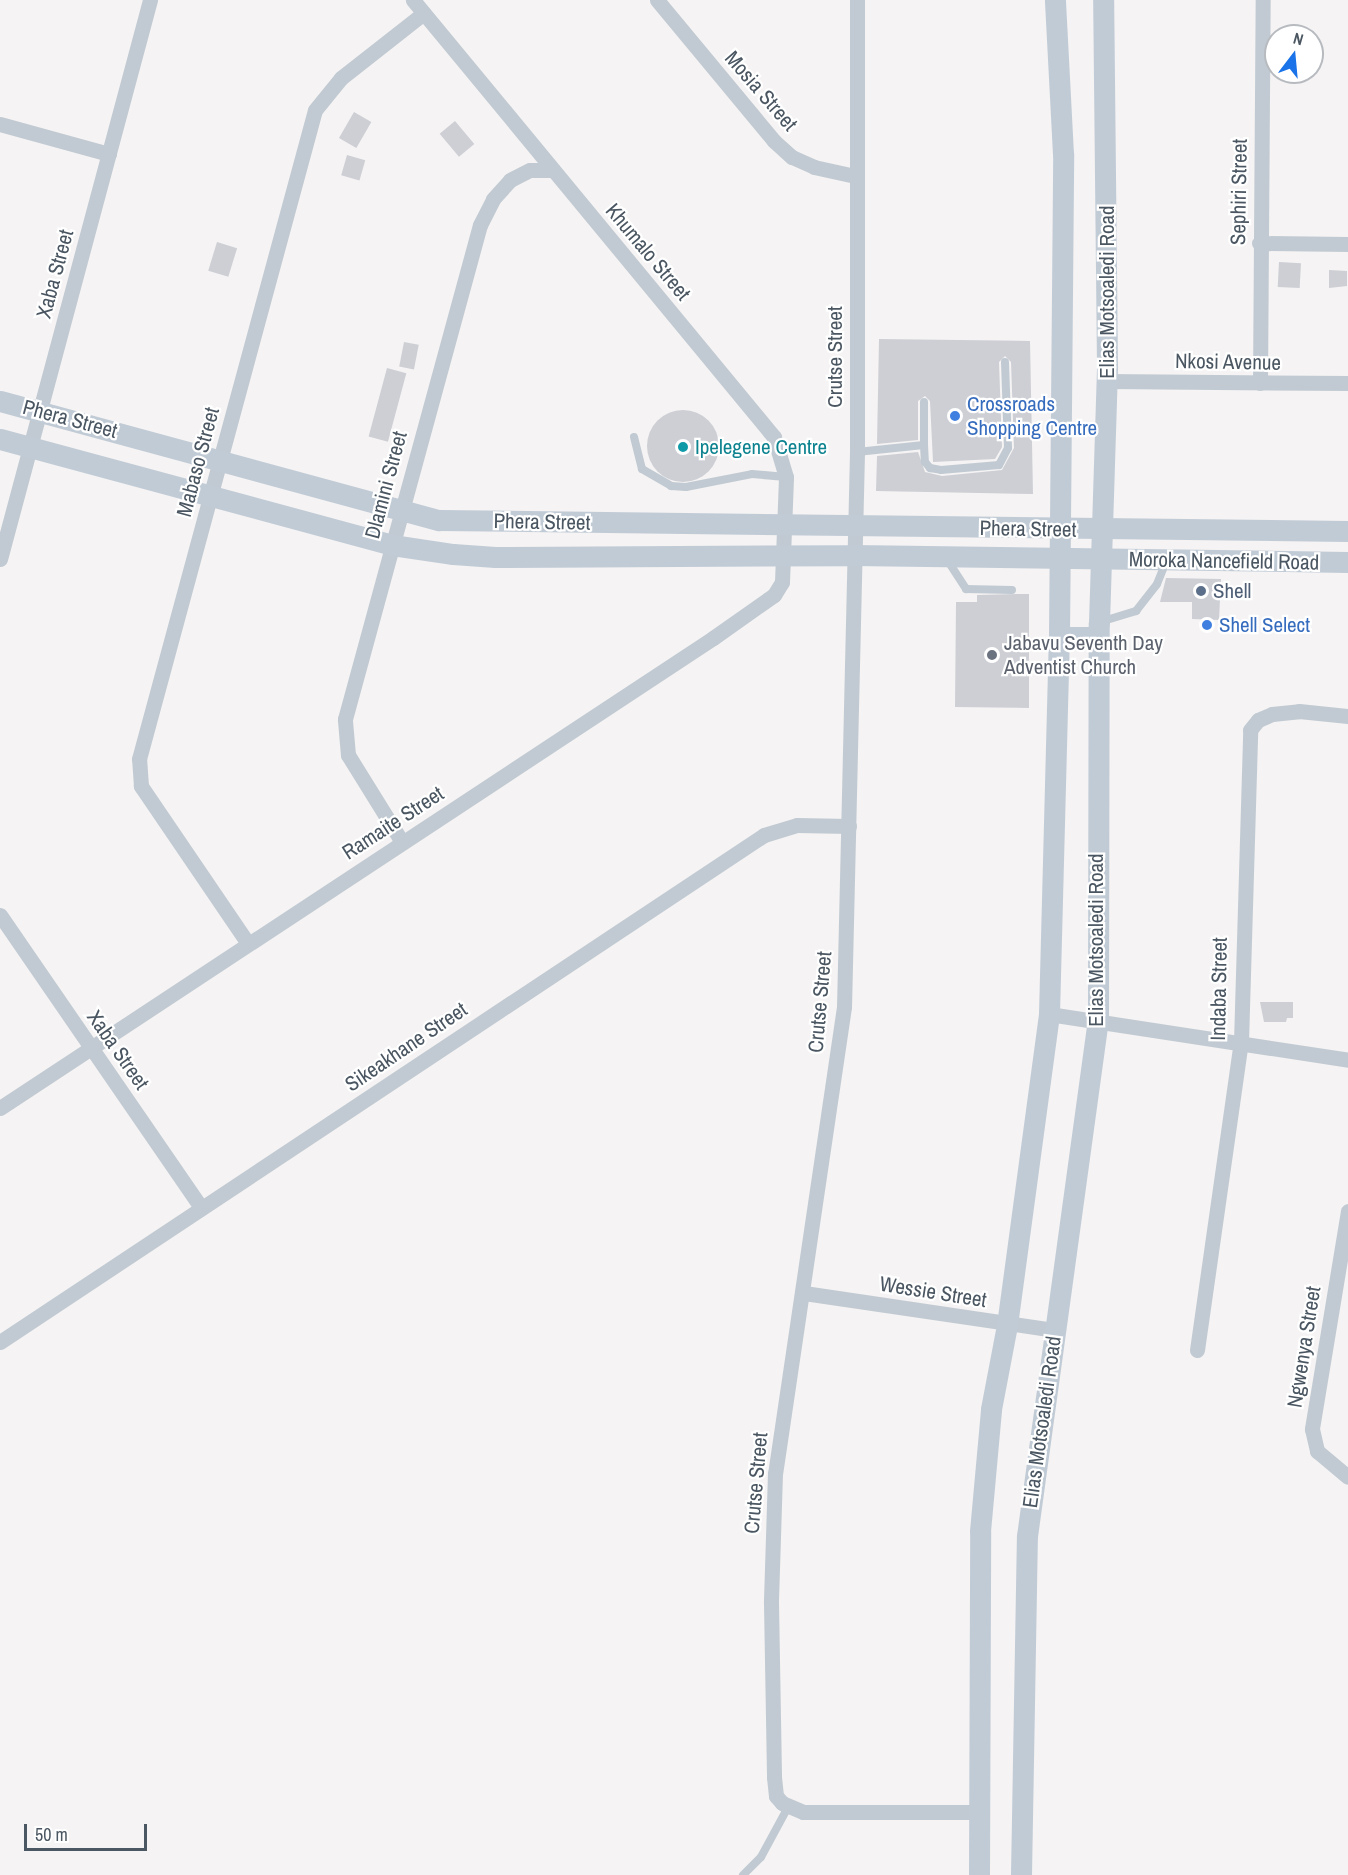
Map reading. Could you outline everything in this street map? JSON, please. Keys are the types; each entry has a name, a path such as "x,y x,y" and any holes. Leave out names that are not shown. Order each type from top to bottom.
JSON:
{"main road":[{"name":"Elias Motsoaledi Road","path":"979,1875 980,1531 991,1409 1007,1324 1049,1014 1059,637 1063,154 1054,0"},
{"name":"Elias Motsoaledi Road","path":"1021,1875 1026,1536 1098,1019 1099,630 1107,381 1103,0"},
{"name":"Phera Street","path":"0,401 221,460 400,512 439,520 1059,528 1101,531"},
{"name":"Phera Street","path":"0,439 392,544 495,557 852,555 1100,560"},
{"name":"Moroka Nancefield Road","path":"1101,531 1348,531"},
{"path":"1236,531 1236,561"},
{"name":"Moroka Nancefield Road","path":"1100,560 1348,562"},
{"path":"1059,637 1099,630"}],"street":[{"name":"Xaba Street","path":"0,559 150,0"},
{"name":"Khumalo Street","path":"413,0 774,437 786,477 782,557"},
{"name":"Mosia Street","path":"657,0 774,141 792,157 814,167 855,176"},
{"name":"Crutse Street","path":"788,1807 776,1796 774,1777 772,1527 775,1473 804,1293 844,1007 852,555 857,452 855,176 857,0"},
{"name":"Sephiri Street","path":"1260,384 1259,243 1263,0"},
{"name":"Mabaso Street","path":"247,942 138,778 142,748 315,110 341,78 424,13"},
{"path":"0,124 109,154"},
{"name":"Dlamini Street","path":"402,842 348,755 344,734 400,512 486,211 510,180 530,170 553,170"},
{"path":"1259,243 1348,244"},
{"name":"Nkosi Avenue","path":"1107,381 1348,383"},
{"name":"Ramaite Street","path":"0,1108 89,1046 765,602 782,582 782,557"},
{"name":"Indaba Street","path":"1197,1350 1241,1042 1250,730 1258,720 1272,714 1299,711 1348,716"},
{"name":"Sikeakhane Street","path":"0,1342 764,835 797,825 849,826"},
{"name":"Xaba Street","path":"0,915 201,1208"},
{"path":"1049,1014 1098,1019 1348,1060"},
{"name":"Ngwenya Street","path":"1348,1210 1312,1429 1317,1451 1348,1477"},
{"name":"Wessie Street","path":"804,1293 1055,1330"},
{"path":"788,1807 803,1812 979,1812"}],"lane":[{"path":"924,402 925,462 941,470 999,465 1006,458 1005,362"},
{"path":"634,437 642,469 671,486 686,487 752,474 786,477"},
{"path":"857,452 924,445"},
{"path":"945,557 966,589 1012,590"},
{"path":"1099,630 1136,611 1156,584 1167,560"},
{"path":"743,1875 761,1857 788,1807"}],"building":[{"path":"354,112 371,122 356,148 339,138"},
{"path":"455,121 474,144 459,157 440,134"},
{"path":"347,155 365,160 359,180 341,175"},
{"path":"217,242 237,248 228,277 208,271"},
{"path":"1279,262 1301,263 1300,288 1278,287"},
{"path":"1329,270 1347,271 1347,286 1329,288"},
{"name":"Crossroads Shopping Centre","path":"879,339 1030,341 1033,494 876,491 877,456 918,452 925,472 942,476 1002,470 1014,448 1011,362 1005,356 999,362 1002,447 995,459 933,462 930,401 925,396 918,401 918,440 877,444"},
{"path":"404,342 419,345 414,369 399,367"},
{"path":"387,368 406,373 388,442 369,437"},
{"name":"Ipelegene Centre","path":"676,410 690,410 709,420 719,439 719,453 709,472 690,482 676,482 657,472 647,453 647,439 657,420"},
{"path":"1166,578 1221,579 1219,620 1192,619 1192,602 1160,602"},
{"name":"Jabavu Seventh Day Adventist Church","path":"1029,594 1029,708 955,707 956,602 977,602 977,595"},
{"path":"1260,1002 1293,1002 1293,1018 1287,1018 1286,1022 1264,1022"}],"place":[{"name":"Crossroads Shopping Centre","path":"955,416"},
{"name":"Ipelegene Centre","path":"683,447"},
{"name":"Shell","path":"1201,591"},
{"name":"Shell Select","path":"1207,625"},
{"name":"Jabavu Seventh Day Adventist Church","path":"992,655"}]}
